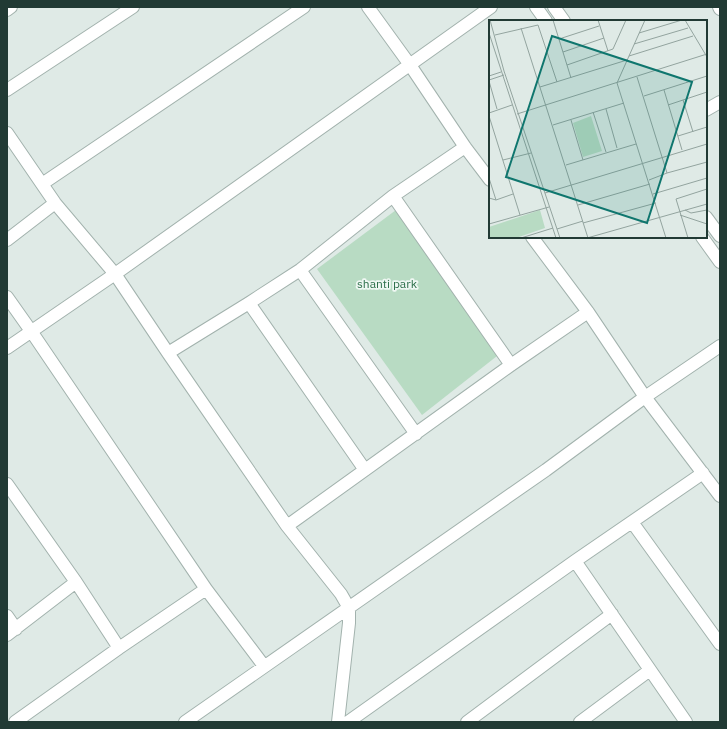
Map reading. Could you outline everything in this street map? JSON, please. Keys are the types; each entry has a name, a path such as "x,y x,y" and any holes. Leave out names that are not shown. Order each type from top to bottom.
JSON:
{"street":[{"path":"7,10 11,7"},
{"path":"7,90 133,7"},
{"path":"42,184 304,7"},
{"path":"368,7 410,65 465,147 489,179"},
{"path":"7,348 115,274 491,7"},
{"path":"536,7 545,20"},
{"path":"554,7 563,20"},
{"path":"707,109 720,102"},
{"path":"7,133 11,148 115,274 287,526 341,594 349,608 349,623 338,722"},
{"path":"168,353 300,270 393,196 465,147"},
{"path":"393,196 511,365"},
{"path":"7,240 55,203"},
{"path":"707,218 720,236"},
{"path":"533,238 588,312 645,397 720,496"},
{"path":"703,238 720,262"},
{"path":"300,270 416,434"},
{"path":"7,297 206,589 264,666"},
{"path":"249,303 365,470"},
{"path":"287,526 511,365 588,312"},
{"path":"185,722 546,470 645,397 720,346"},
{"path":"348,722 574,561 703,472"},
{"path":"7,484 76,582 119,648"},
{"path":"632,522 720,644"},
{"path":"574,561 686,722"},
{"path":"7,616 11,632 76,582"},
{"path":"15,722 119,648 206,589"},
{"path":"467,722 612,614"},
{"path":"580,722 650,670"}],"green space":[{"name":"shanti park","path":"396,210 497,356 422,415 317,269"}]}
